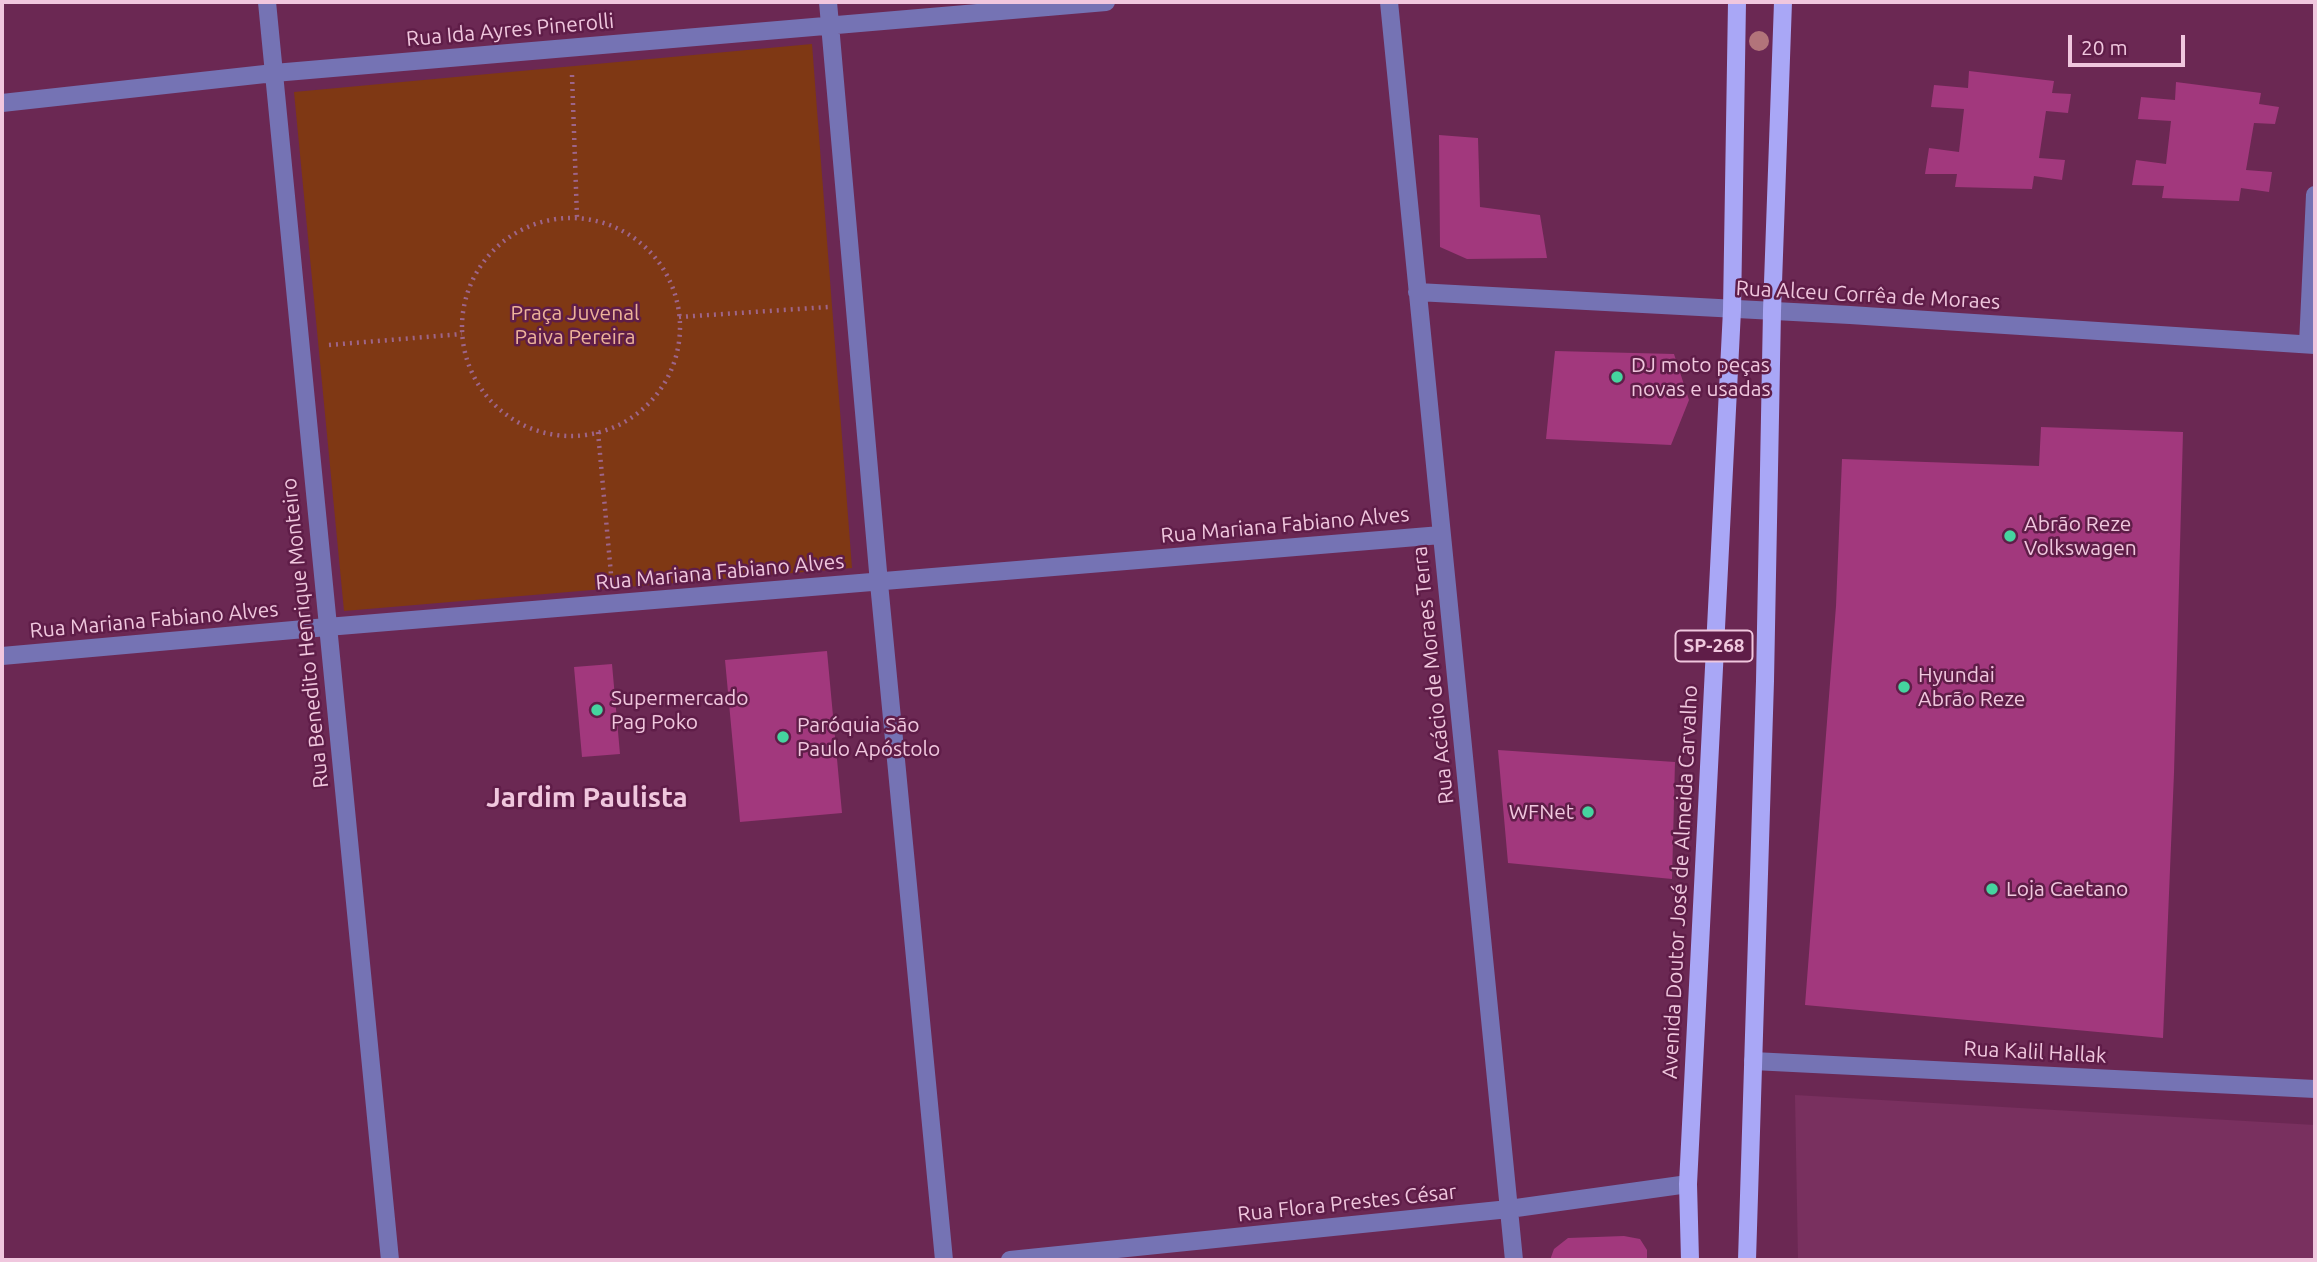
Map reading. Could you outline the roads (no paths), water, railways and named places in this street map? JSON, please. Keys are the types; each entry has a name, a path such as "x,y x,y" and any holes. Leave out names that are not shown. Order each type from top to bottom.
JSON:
{"main road":[{"name":"Avenida Doutor José de Almeida Carvalho","path":"1690,1260 1688,1184 1732,310 1737,2"},
{"name":"SP-268","path":"1747,1260 1772,311 1783,2"}],"street":[{"name":"Rua Benedito Henrique Monteiro","path":"267,2 390,1260"},
{"path":"828,2 879,583 944,1260"},
{"name":"Rua Ida Ayres Pinerolli","path":"2,103 274,73 1106,2"},
{"name":"Rua Acácio de Moraes Terra","path":"1389,2 1514,1260"},
{"path":"2312,344 2315,195"},
{"name":"Rua Alceu Corrêa de Moraes","path":"1417,292 2312,344"},
{"name":"Rua Mariana Fabiano Alves","path":"2,656 1441,534"},
{"name":"Rua Kalil Hallak","path":"1753,1061 2315,1089"},
{"name":"Rua Flora Prestes César","path":"1010,1260 1509,1209 1688,1184"}],"place":[{"name":"DJ moto peças novas e usadas","path":"1617,377"},
{"name":"Abrão Reze Volkswagen","path":"2010,536"},
{"name":"Hyundai Abrão Reze","path":"1904,687"},
{"name":"Supermercado Pag Poko","path":"597,710"},
{"name":"Paróquia São Paulo Apóstolo","path":"783,737"},
{"name":"WFNet","path":"1588,812"},
{"name":"Loja Caetano","path":"1992,889"}],"district":[{"name":"Jardim Paulista","path":"587,798"}],"park label":[{"name":"Praça Juvenal Paiva Pereira","path":"575,325"}]}
